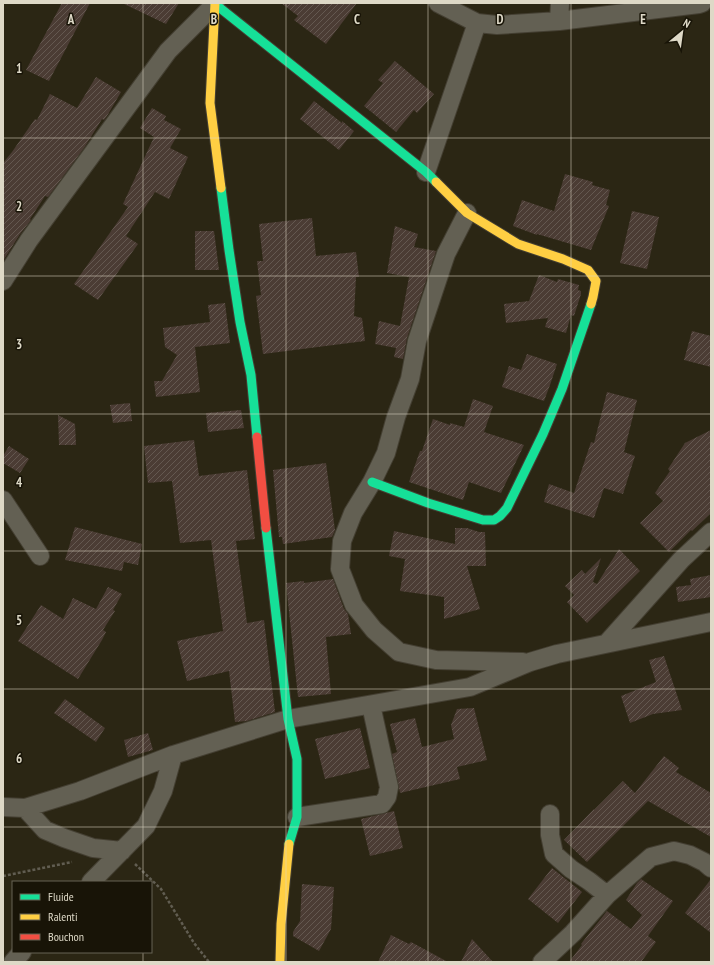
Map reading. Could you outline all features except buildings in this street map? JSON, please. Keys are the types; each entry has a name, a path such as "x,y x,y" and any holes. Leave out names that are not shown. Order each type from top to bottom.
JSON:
{"street":[{"path":"438,3 476,23 497,25 558,21 702,3"},
{"path":"558,21 560,3"},
{"path":"215,4 426,172 467,213 518,244 588,270 596,281 593,297 562,389 543,434 507,508 500,516 494,520 483,520 428,503 372,482"},
{"path":"3,281 29,240 168,51 215,4"},
{"path":"215,4 210,103 240,322 252,375 264,512 288,719 297,759 297,817 289,842 281,924 280,962"},
{"path":"426,172 476,23"},
{"path":"467,213 446,254 417,341 410,378 396,417 386,453 372,482 353,514 342,542 340,569 354,605 374,630 399,652 436,660 530,662"},
{"path":"3,500 40,556"},
{"path":"607,643 681,560 711,532"},
{"path":"3,807 25,808 80,791 173,756 288,719 470,688 530,662 557,654 711,622"},
{"path":"297,817 382,804 387,797 389,787 371,705"},
{"path":"93,881 146,826 163,791 173,756"},
{"path":"25,808 45,830 93,848 122,852"},
{"path":"550,814 550,835 554,854 570,869 607,895"},
{"path":"542,962 573,933 607,895 651,857 674,851 690,855 704,862 711,868"},
{"path":"13,962 21,953"}],"path":[{"path":"122,852 161,889 194,943 209,962"},
{"path":"3,876 78,861"}],"traffic: fast":[{"path":"215,4 426,172 436,182"},
{"path":"221,188 240,322 251,375 257,437"},
{"path":"372,482 428,503 483,520 494,520 500,516 507,508 543,434 562,389 591,304"},
{"path":"266,528 288,719 297,759 297,817 289,844"}],"traffic: slow":[{"path":"215,3 210,103 221,188"},
{"path":"436,182 467,213 518,244 563,259 588,270 596,281 591,304"},
{"path":"280,962 281,924 289,844"}],"traffic: jam":[{"path":"257,437 266,528"}]}
